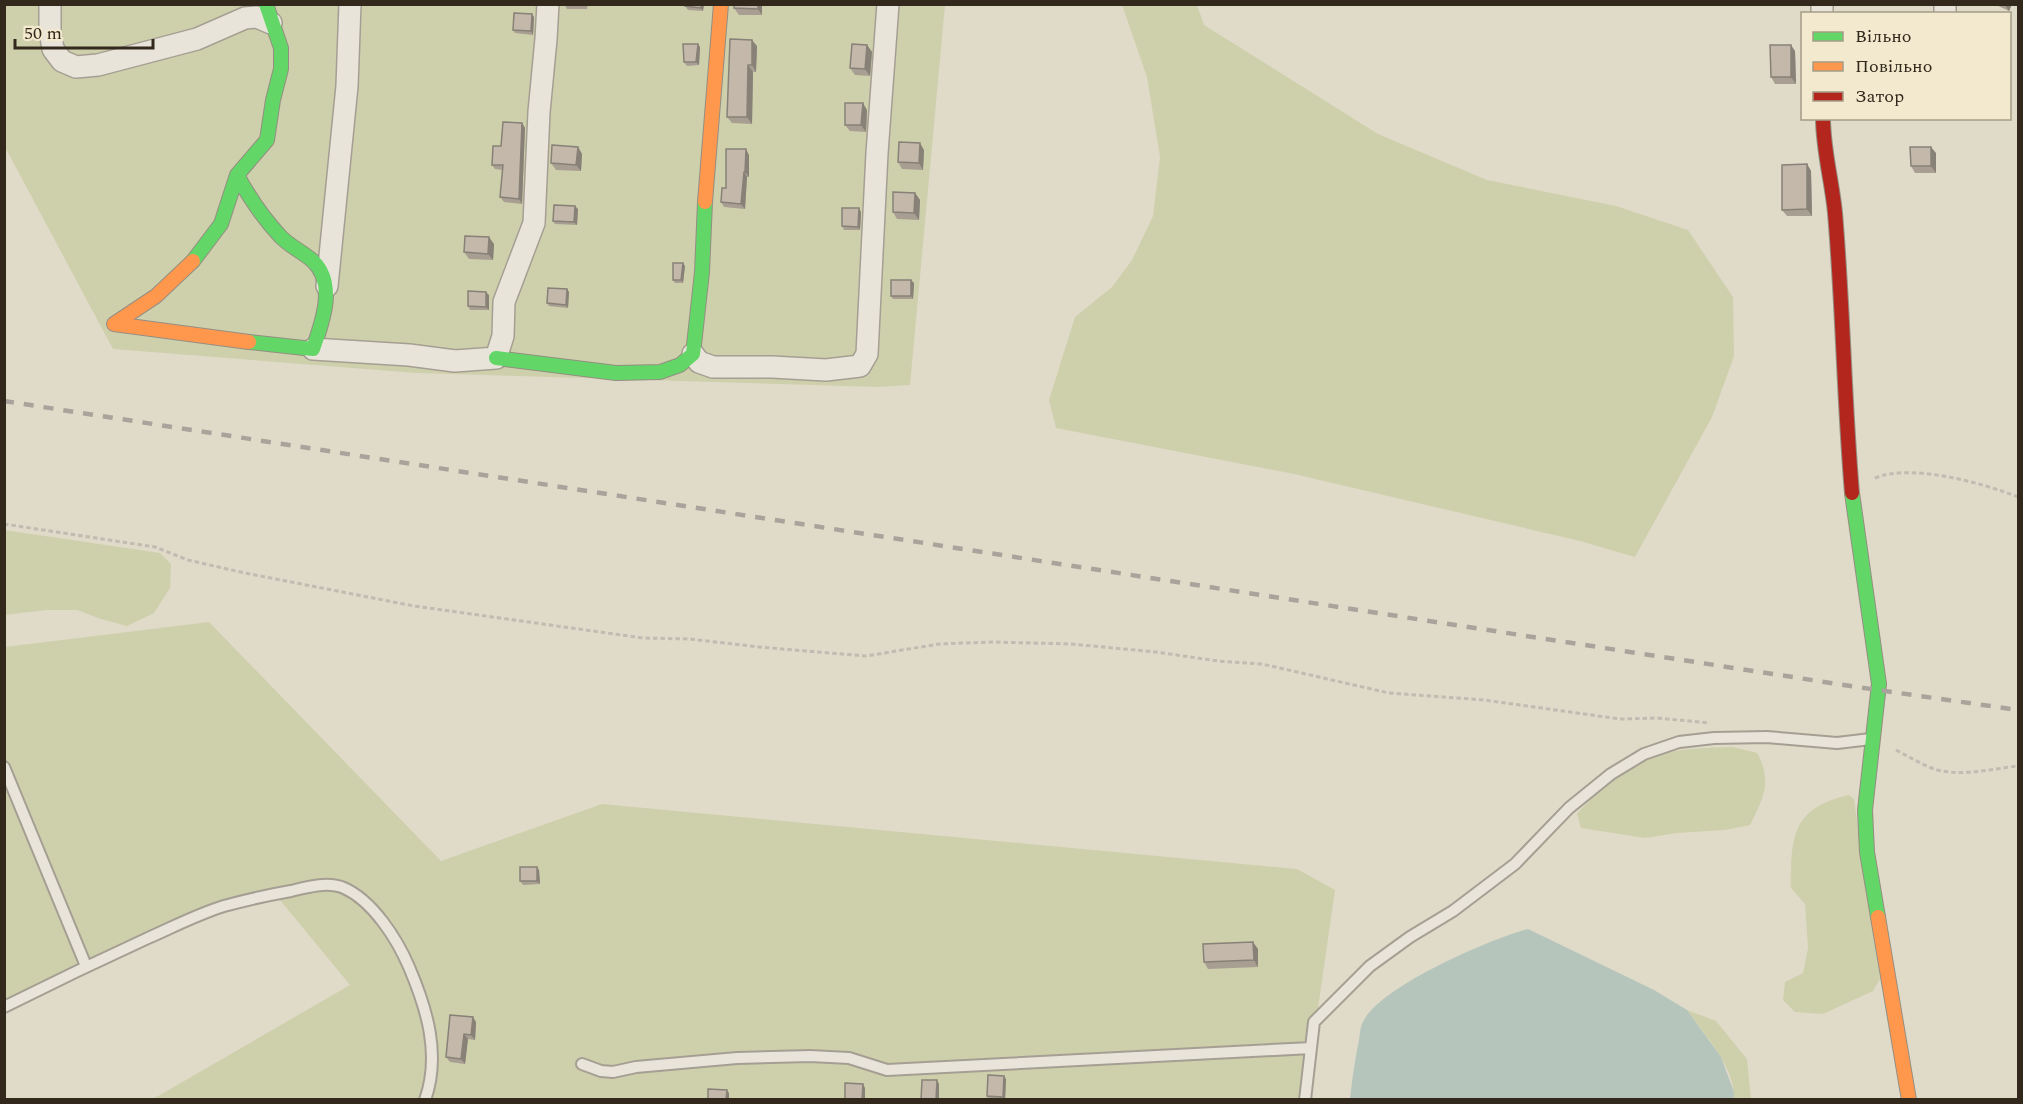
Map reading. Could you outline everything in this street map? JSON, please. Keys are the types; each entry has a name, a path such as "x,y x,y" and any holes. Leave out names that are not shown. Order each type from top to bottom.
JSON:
{"street":[{"path":"50,4 50,31 54,49 62,61 76,66 98,65 186,43 245,18 269,14 281,48 281,69 273,100 267,140 237,176 221,224 192,263 156,296 114,324 313,349 455,360 496,358 616,373 660,372 680,365 693,354"},
{"path":"313,349 321,323 327,286 347,86 350,4"},
{"path":"496,358 502,336 504,302 534,223 539,112 548,4"},
{"path":"722,4 704,210 702,272 693,354 699,362 713,367 826,370 860,366 867,354 888,4"},
{"path":"1823,120 1835,212 1845,414 1852,495 1880,684 1868,771 1865,810 1867,852 1909,1100"},
{"path":"237,176 253,203 281,238 315,263 327,286"}],"lane":[{"path":"1305,1100 1314,1022 1370,966 1410,937 1453,911 1515,864 1569,808 1611,774 1644,754 1679,742 1714,738 1767,737 1837,743 1874,739"},
{"path":"4,767 86,966"},
{"path":"4,1007 86,966 222,907 314,886 344,887 358,896 384,922 404,955 414,978 429,1026 434,1054 425,1100"},
{"path":"582,1064 601,1071 614,1072 636,1067 737,1058 810,1056 849,1058 887,1070 1311,1048"}],"path":[{"path":"1852,495 1877,476 1921,472 1991,486 2019,497"},
{"path":"4,524 155,548 188,560 245,573 414,606 643,638 690,639 866,656 939,644 992,642 1071,644 1156,651 1218,661 1262,664 1389,693 1484,700 1620,718 1657,718 1719,725"},
{"path":"1874,739 1920,764 1937,770 1954,772 2019,766"}],"green space":[{"path":"4,5 945,5 910,385 878,387 416,373 113,349 5,147"},
{"path":"1122,5 1197,5 1204,25 1378,134 1487,180 1616,206 1688,230 1733,297 1734,356 1712,417 1635,557 1580,541 1294,474 1056,428 1049,400 1075,317 1112,287 1132,260 1153,216 1160,157 1147,77"},
{"path":"4,530 160,553 171,564 170,588 154,613 127,626 77,610 46,610 5,615"},
{"path":"209,622 441,861 602,804 1297,869 1335,890 1305,1099 153,1099 350,985 275,894 222,907 5,1007 5,647"},
{"path":"1733,747 1757,753 1764,772 1762,798 1750,825 1725,830 1645,838 1581,828 1577,814 1608,783 1636,764 1656,755 1677,751"},
{"path":"1849,795 1854,799 1880,979 1873,991 1823,1014 1795,1012 1783,1000 1785,982 1803,973 1808,948 1805,904 1791,888 1794,839 1806,816 1816,808"},
{"path":"1687,1010 1716,1021 1747,1059 1751,1099 1734,1099 1730,1076 1718,1052"}],"shaded area":[{"path":"1528,929 1654,990 1687,1010 1721,1057 1734,1092 1734,1099 1350,1099 1361,1026 1373,1008 1390,994 1437,966 1488,943"}],"building":[{"path":"685,4 701,4 701,8 685,6"},
{"path":"734,4 758,4 758,9 734,8"},
{"path":"514,13 532,14 531,31 513,30"},
{"path":"730,39 752,40 752,65 748,65 747,117 727,117"},
{"path":"683,44 698,44 696,62 684,62"},
{"path":"852,44 867,45 865,69 850,68"},
{"path":"1770,45 1791,45 1791,77 1771,77"},
{"path":"845,103 863,103 861,125 845,125"},
{"path":"503,122 522,123 519,199 500,197 503,165 492,165 493,146 501,146"},
{"path":"899,142 920,143 919,163 898,162"},
{"path":"552,145 578,147 576,165 551,163"},
{"path":"1910,147 1931,147 1931,166 1911,166"},
{"path":"726,149 746,149 741,204 721,202 722,188 726,188"},
{"path":"1807,164 1807,209 1782,210 1782,165"},
{"path":"893,192 915,193 914,213 893,212"},
{"path":"554,205 575,206 574,222 553,221"},
{"path":"842,208 859,208 858,227 842,226"},
{"path":"465,236 489,237 488,254 464,252"},
{"path":"673,263 683,263 681,280 673,280"},
{"path":"891,280 911,280 911,296 891,296"},
{"path":"548,288 567,289 566,305 547,303"},
{"path":"468,291 486,292 486,307 468,306"},
{"path":"520,867 537,867 537,881 520,881"},
{"path":"1253,942 1254,960 1204,962 1203,944"},
{"path":"450,1015 473,1017 471,1035 464,1034 461,1059 446,1057"},
{"path":"988,1075 1004,1076 1003,1097 987,1096"},
{"path":"922,1080 937,1080 936,1100 921,1100"},
{"path":"845,1083 863,1084 862,1100 845,1100"},
{"path":"708,1089 727,1090 726,1100 708,1100"}],"railway":[{"path":"4,401 2018,710"}],"traffic: fast":[{"path":"193,261 221,224 237,175 267,140 273,100 281,69 281,48 266,4"},
{"path":"237,175 257,207 280,236 313,261 320,270 326,292 323,316 313,349 249,342"},
{"path":"496,358 616,373 660,372 680,365 693,354 702,272 705,202"},
{"path":"1852,493 1879,684 1865,810 1867,852 1878,917"}],"traffic: slow":[{"path":"705,202 721,4"},
{"path":"193,261 156,296 114,324 249,342"},
{"path":"1878,917 1909,1100"}],"traffic: jam":[{"path":"1823,120 1824,142 1835,213 1852,493"}]}
